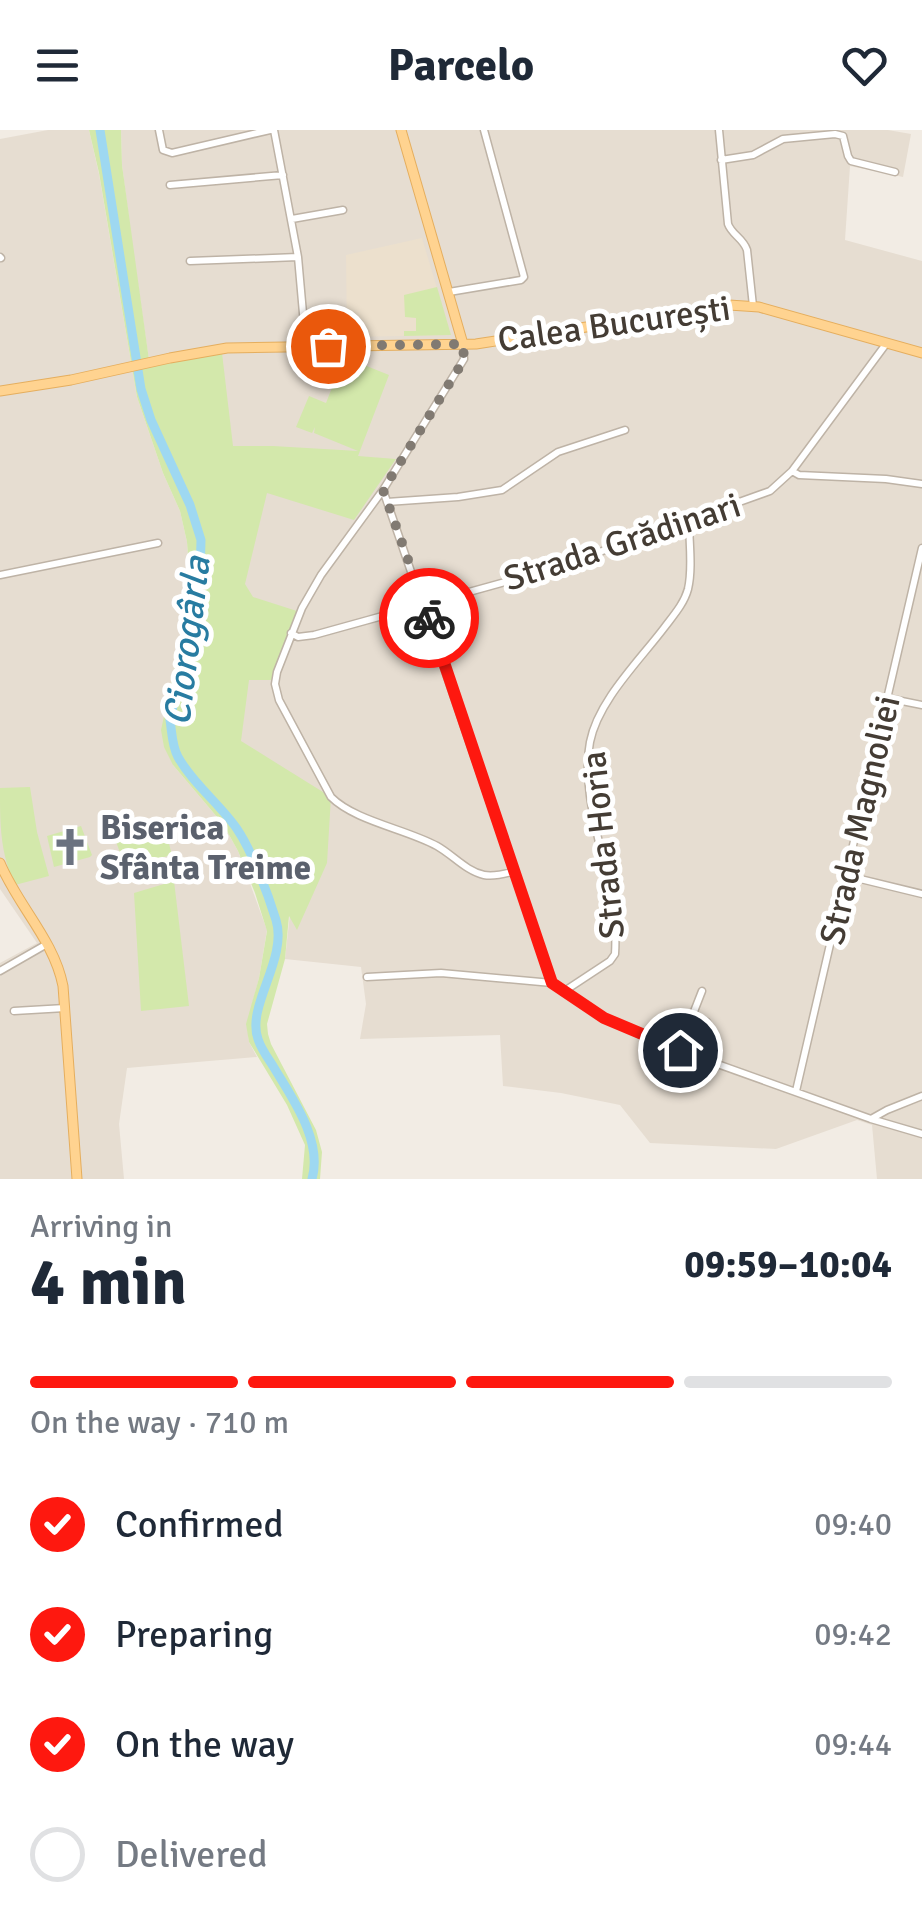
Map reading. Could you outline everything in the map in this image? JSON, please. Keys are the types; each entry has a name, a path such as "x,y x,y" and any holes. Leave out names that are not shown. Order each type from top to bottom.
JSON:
{"main road":[{"path":"401,130 463,344"},
{"name":"Calea București","path":"2,390 227,348 463,344 718,306 753,306 922,353"},
{"path":"0,862 60,970 77,1179"}],"street":[{"path":"159,130 163,150 172,153 272,130 298,257 306,346"},
{"path":"447,292 524,278 484,130"},
{"path":"719,130 728,224 747,250 753,306"},
{"path":"721,160 753,155 783,134 847,133 848,156 852,161 894,172"},
{"path":"170,185 283,175"},
{"path":"292,219 343,210"},
{"path":"190,262 298,257"},
{"name":"Strada Grădinari","path":"290,633 298,637 314,635 552,568 763,495 792,471 887,343"},
{"path":"463,344 464,360 383,490 321,575 290,633 275,684 279,700 336,802 426,841 479,874 515,871"},
{"path":"388,502 458,498 502,490 558,452 625,430"},
{"path":"792,471 799,476 922,484"},
{"path":"383,490 552,983 604,1018 680,1050 922,1134"},
{"name":"Strada Horia","path":"563,992 615,954 608,880 590,785 590,744 604,706 687,592 689,521"},
{"path":"0,575 158,544"},
{"name":"Strada Magnoliei","path":"796,1091 922,548"},
{"path":"887,698 922,706"},
{"path":"848,876 922,894"},
{"path":"0,971 48,943"},
{"path":"367,977 442,973 552,983"},
{"path":"680,1050 702,992"},
{"path":"14,1012 65,1008"},
{"path":"692,1017 707,1022"},
{"path":"870,1119 922,1096"}],"shaded area":[{"path":"48,130 89,130 137,397 180,511 187,542 189,569 173,765 223,824 238,851 267,930 247,1024 249,1042 257,1057 127,1068 119,1124 124,1179 0,1179 0,963 37,943 0,889 0,139"},
{"path":"121,130 888,130 911,134 903,177 850,166 845,240 922,261 922,1179 877,1179 872,1125 857,1120 776,1149 650,1143 620,1105 503,1086 500,1035 360,1039 366,1004 361,967 285,959 290,914 243,807 212,562 154,395 122,165"},
{"path":"422,238 451,335 347,337 346,255"}],"green space":[{"path":"89,130 121,130 122,165 150,367 222,353 233,446 358,451 314,433 315,427 312,433 296,427 309,396 326,403 344,357 389,375 358,456 396,459 354,520 267,493 245,584 253,597 300,612 276,680 249,680 241,741 331,797 327,863 297,930 289,916 285,959 267,1024 271,1044 316,1130 322,1152 320,1179 302,1179 305,1145 287,1105 249,1042 246,1024 267,931 255,893 223,824 173,765 164,747 161,730 186,600 187,542 180,511 137,397"},
{"path":"437,287 451,335 404,336 404,331 416,331 416,318 405,317 404,295"},
{"path":"30,787 49,876 15,885 4,850 0,788"},
{"path":"163,821 172,855 125,867 113,833"},
{"path":"81,826 92,855 54,867 47,836"},
{"path":"174,881 189,1006 141,1011 134,893"}],"waterway":[{"name":"Ciorogârla","path":"100,130 141,389 201,540 200,578 170,720 173,744 184,767 243,838 276,920 277,950 256,1026 261,1046 310,1135 312,1179"}],"way so far":[{"path":"328,346 463,344 464,360 383,490 429,618"}],"place":[{"name":"Biserica Sfânta Treime","path":"70,847"}],"route":[{"path":"429,618 552,983 604,1018 680,1050"}]}
